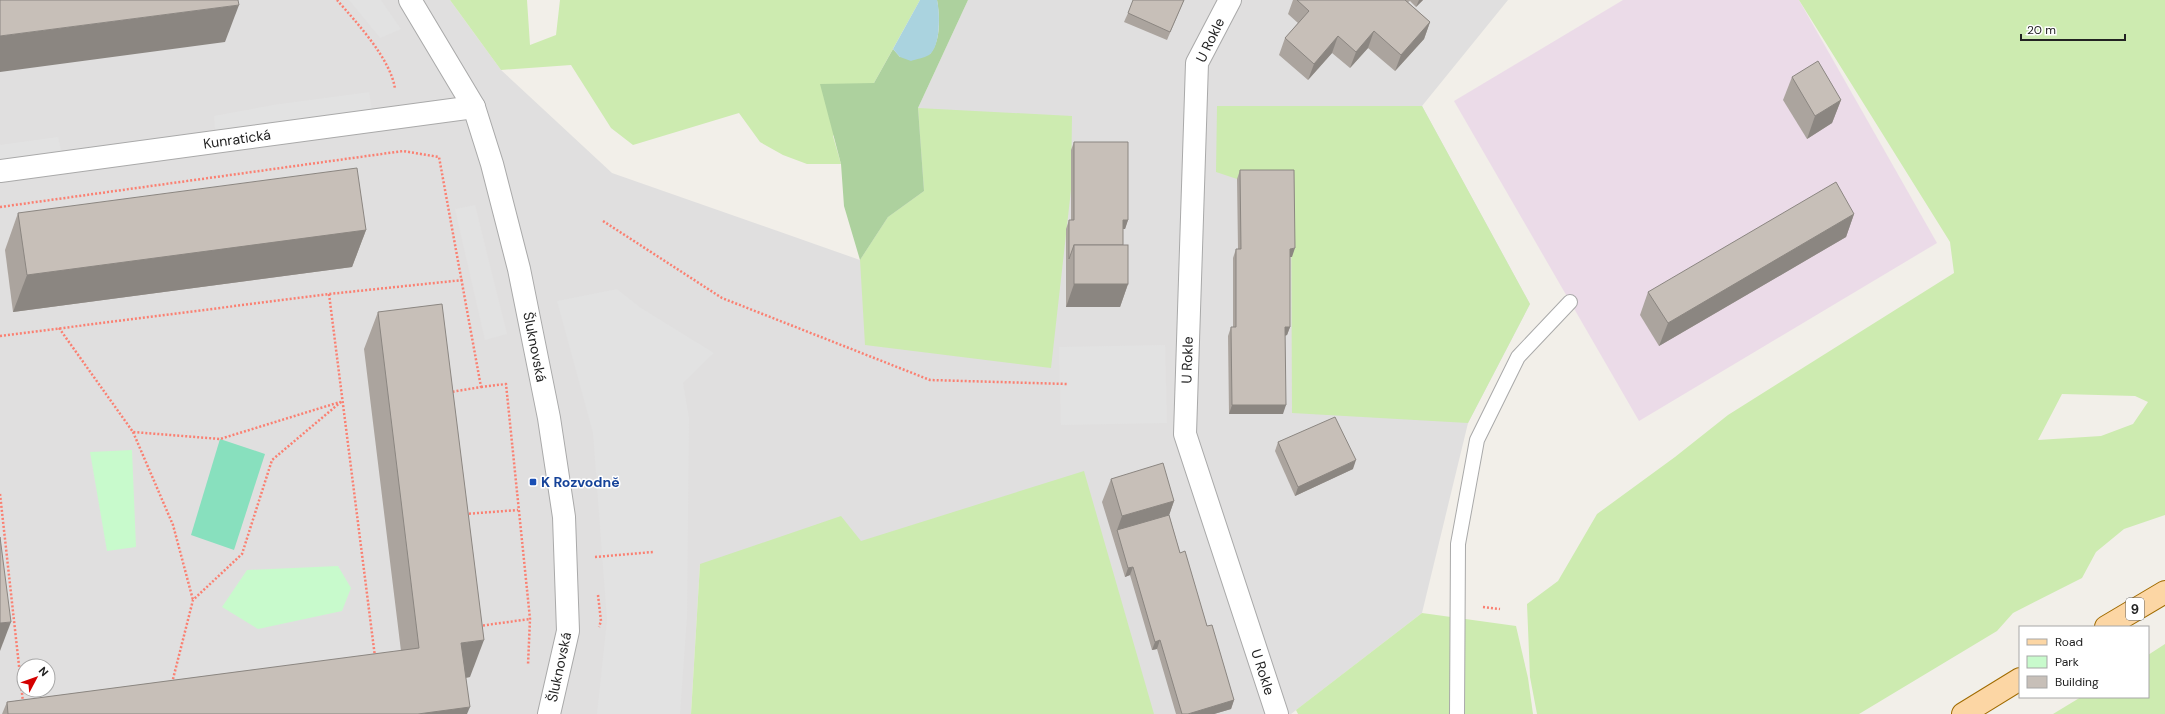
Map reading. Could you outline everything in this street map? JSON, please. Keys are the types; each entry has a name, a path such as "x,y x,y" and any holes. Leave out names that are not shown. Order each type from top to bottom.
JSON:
{"main road":[{"name":"9","path":"2108,626 2165,592"},
{"path":"1963,714 2019,680"}],"street":[{"name":"Šluknovská","path":"410,0 474,107 492,164 519,269 549,418 564,517 568,631 548,714"},
{"name":"U Rokle","path":"1230,0 1197,64 1185,434 1277,714"},
{"name":"Kunratická","path":"0,171 474,107"}],"lane":[{"path":"1457,714 1458,544 1477,440 1518,357 1570,302"}],"path":[{"path":"337,0 364,31 394,78 400,117"},
{"path":"0,207 403,151 439,157 463,280 481,387"},
{"path":"603,222 722,298 930,380 1067,384"},
{"path":"0,336 329,294 463,280"},
{"path":"329,294 376,665"},
{"path":"59,328 133,432 173,525 194,600 171,690"},
{"path":"443,394 506,384 530,619 528,670"},
{"path":"133,432 220,439 342,401"},
{"path":"194,600 242,554 272,460 342,401"},
{"path":"0,494 24,707"},
{"path":"458,515 518,510"},
{"path":"595,557 653,552"},
{"path":"472,627 530,619"}],"shaded area":[{"path":"0,0 450,0 501,70 612,173 860,260 888,217 918,108 968,0 1508,0 1422,106 1530,304 1468,423 1422,613 1291,714 924,714 700,564 691,714 0,714"},
{"path":"349,0 381,0 401,29 380,38"},
{"path":"1623,0 1799,0 1937,243 1639,421 1454,101"},
{"path":"369,92 373,117 216,140 214,116 279,104"},
{"path":"58,137 63,158 0,168 0,145"},
{"path":"475,205 507,334 485,340 455,209"},
{"path":"617,289 641,308 714,353 683,383 689,418 687,617 680,714 597,714 607,620 593,433 557,301"},
{"path":"1165,345 1167,423 1061,425 1059,347"}],"green space":[{"path":"450,0 527,0 530,45 556,35 560,0 920,0 874,83 833,136 841,164 807,164 783,155 760,142 739,113 633,145 611,128 571,65 501,70"},
{"path":"937,0 968,0 918,108 924,191 888,217 860,260 844,206 841,164 820,84 874,83 893,49 900,57 930,54 934,49 938,36 939,14"},
{"path":"1799,0 2165,0 2165,515 2124,529 2096,552 2082,578 2013,613 1997,631 1859,714 1537,714 1530,677 1527,604 1558,581 1597,514 1675,457 1728,415 1954,273 1950,242","holes":["2062,394 2135,396 2148,402 2133,424 2101,436 2038,440"]},
{"path":"1217,106 1422,106 1530,304 1468,423 1292,413 1291,179 1237,179 1216,172"},
{"path":"918,108 1072,116 1071,190 1051,368 865,345 860,260 888,217 924,191"},
{"path":"220,439 265,454 234,550 191,535"},
{"path":"132,450 136,547 107,551 90,452"},
{"path":"1084,471 1154,714 691,714 700,564 841,516 861,541"},
{"path":"338,566 351,588 342,611 258,629 222,607 247,570"},
{"path":"1422,613 1516,626 1528,678 1533,714 1298,714 1296,710"},
{"path":"2165,644 2165,714 2053,714 2079,698 2149,698 2149,654"}],"water":[{"path":"920,0 937,0 939,13 938,37 933,51 929,55 911,61 900,57 893,49"}],"building":[{"path":"0,0 238,0 239,5 0,36"},
{"path":"1133,0 1184,0 1170,32 1128,13"},
{"path":"1297,0 1405,0 1430,22 1401,55 1374,31 1356,52 1338,36 1314,64 1285,38 1309,11"},
{"path":"1818,61 1841,100 1815,116 1792,77"},
{"path":"1074,142 1128,142 1128,220 1123,220 1123,245 1074,245 1069,259 1069,220 1074,220"},
{"path":"357,168 366,230 27,275 18,213"},
{"path":"1240,170 1294,170 1295,248 1290,249 1290,327 1285,327 1286,405 1232,405 1231,327 1236,327 1236,249 1241,249"},
{"path":"1836,182 1854,214 1668,323 1648,292"},
{"path":"1074,245 1128,245 1128,284 1074,284"},
{"path":"442,304 484,640 461,643 470,707 418,714 8,714 7,702 38,698 56,698 56,696 419,648 378,312"},
{"path":"1335,417 1356,460 1298,487 1278,442"},
{"path":"1163,463 1174,501 1122,516 1111,479"},
{"path":"1169,515 1180,553 1185,551 1207,626 1212,625 1234,700 1188,714 1182,714 1160,640 1155,642 1133,567 1128,568 1117,530"},
{"path":"0,537 11,622 0,623"}],"place":[{"name":"K Rozvodně","path":"533,482"}]}
